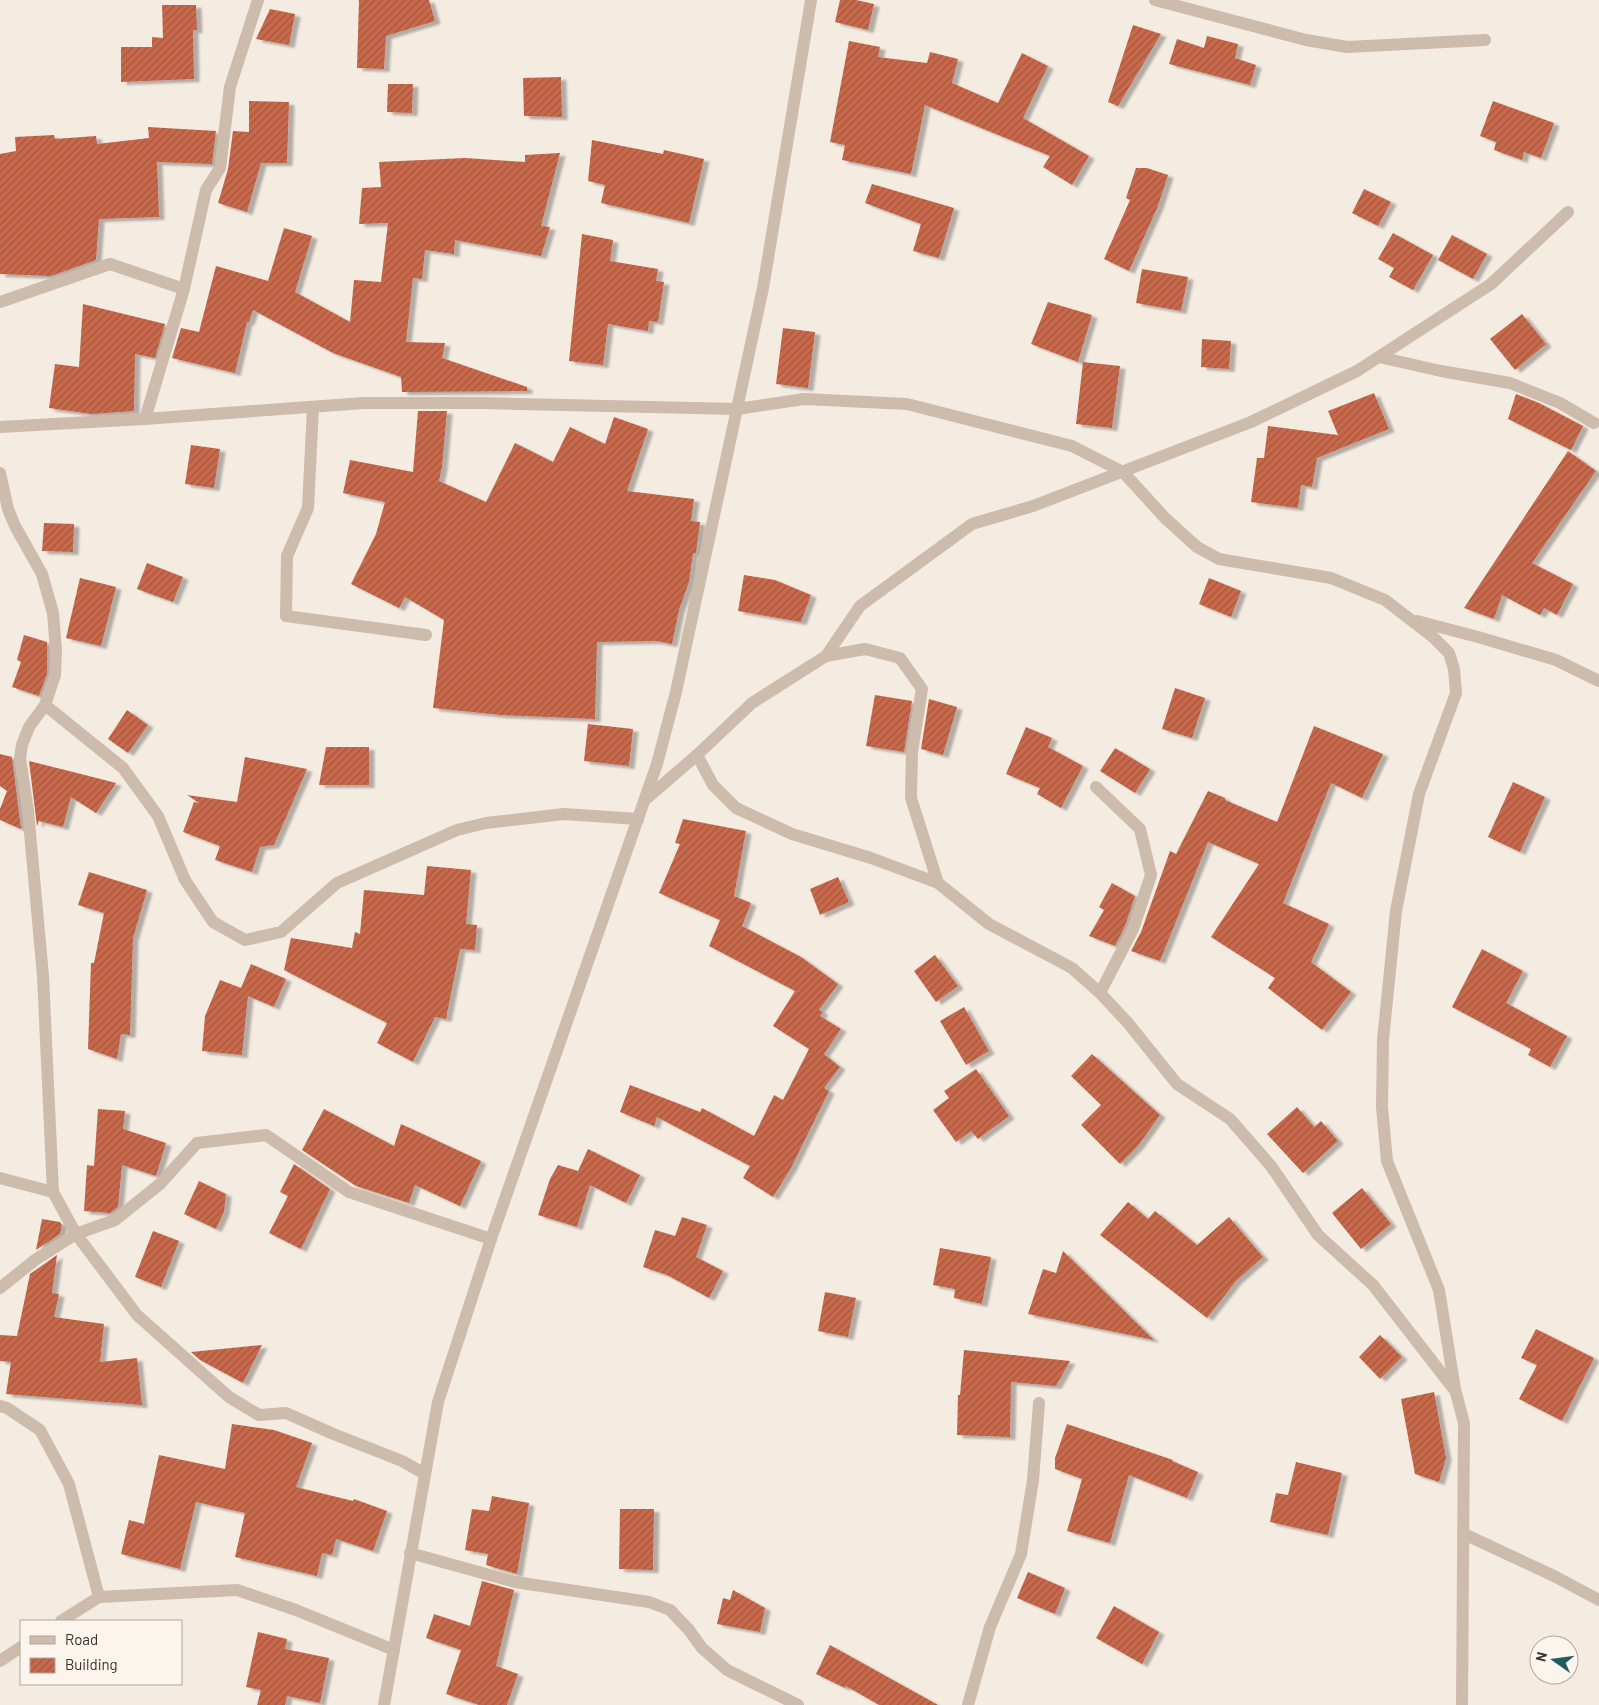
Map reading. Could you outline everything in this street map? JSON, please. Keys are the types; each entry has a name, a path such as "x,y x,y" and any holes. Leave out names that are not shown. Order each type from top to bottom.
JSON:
{"street":[{"path":"145,419 184,289 206,190 220,168 230,87 258,0"},
{"path":"384,1705 438,1402 490,1239 645,800 657,764 676,692 763,288 811,0"},
{"path":"1155,0 1306,40 1347,47 1485,40"},
{"path":"826,656 860,606 972,524 1033,506 1251,422 1356,371 1491,284 1568,212"},
{"path":"0,302 110,264 184,289"},
{"path":"1378,357 1441,371 1510,383 1560,403 1594,423"},
{"path":"0,427 145,419 364,403 737,409 804,399 907,404 1072,446 1123,472 1171,524 1197,547 1218,559 1331,578 1385,600 1433,637 1449,653 1454,669 1456,693 1418,794 1397,902 1383,1040 1382,1107 1387,1161 1439,1290 1455,1390 1464,1423 1462,1705"},
{"path":"313,407 308,508 287,556 286,616 426,636"},
{"path":"0,473 8,509 15,526 42,574 53,613 56,650 55,675 45,705 29,727 22,745 20,758 28,811 42,976 53,1192 76,1234 137,1315 229,1397 259,1415 286,1413 402,1461 425,1474"},
{"path":"1412,620 1556,660 1599,681"},
{"path":"645,800 697,755 752,702 826,656 866,648 900,658 922,689 912,752 911,798 938,884"},
{"path":"45,705 123,768 158,816 185,880 213,922 245,940 281,932 337,883 457,830 486,823 564,814 638,819"},
{"path":"697,755 713,785 736,808 792,834 871,858 938,884 989,924 1072,968 1100,993 1128,1023 1177,1084 1230,1119 1271,1166 1318,1235 1373,1285 1455,1390"},
{"path":"1096,787 1140,830 1152,875 1133,929 1100,993"},
{"path":"0,1288 35,1260 76,1234 116,1220 160,1184 197,1143 266,1135 349,1192 490,1239"},
{"path":"0,1178 53,1192"},
{"path":"968,1705 990,1627 1020,1554 1033,1480 1039,1403"},
{"path":"0,1406 7,1408 40,1430 69,1484 99,1597"},
{"path":"1464,1534 1554,1576 1599,1600"},
{"path":"410,1553 514,1582 648,1602 663,1607 670,1610 689,1630 702,1648 727,1670 798,1705"},
{"path":"63,1620 99,1597 237,1590 296,1610 394,1650"},
{"path":"0,1660 20,1648"}],"building":[{"path":"359,0 429,0 435,21 386,36 384,69 357,68"},
{"path":"840,0 856,0 874,4 868,30 835,22"},
{"path":"162,5 196,5 197,30 193,30 194,79 121,82 121,47 152,47 152,37 163,38"},
{"path":"270,9 295,14 289,45 256,39"},
{"path":"1133,25 1161,34 1118,106 1108,102"},
{"path":"1207,36 1238,44 1235,58 1256,65 1250,85 1169,64 1177,39 1204,48"},
{"path":"849,41 880,47 878,57 927,63 930,52 958,59 952,83 998,103 1022,53 1048,66 1023,118 1089,156 1072,185 1043,167 1050,156 925,105 911,174 842,160 845,145 830,142"},
{"path":"561,77 562,117 524,116 523,78"},
{"path":"388,84 413,84 412,113 387,112"},
{"path":"249,101 289,102 287,163 261,163 247,212 218,203 228,169 233,131 249,132"},
{"path":"1493,101 1554,123 1541,158 1524,152 1522,160 1494,150 1496,142 1480,136"},
{"path":"148,127 216,131 212,164 157,162 159,217 99,219 96,260 51,276 0,274 0,154 16,151 15,137 54,135 55,139 96,136 97,144 149,138"},
{"path":"592,140 663,154 664,150 704,159 689,223 601,203 605,185 588,181"},
{"path":"560,153 541,226 550,227 541,256 455,240 454,254 425,250 422,279 413,278 406,342 445,343 442,358 527,387 527,391 402,392 401,377 333,353 253,310 249,322 247,322 235,373 172,358 181,328 199,332 216,266 268,281 284,228 312,236 295,292 350,322 354,280 381,282 388,223 359,224 362,188 381,187 379,162 465,158 525,162 525,155"},
{"path":"1136,168 1147,168 1168,175 1158,206 1129,271 1104,259 1130,200 1126,198"},
{"path":"872,184 954,208 939,258 913,251 921,224 865,203"},
{"path":"1364,189 1391,202 1378,226 1352,213"},
{"path":"1393,233 1433,255 1413,290 1389,277 1394,268 1378,259"},
{"path":"582,234 613,240 610,261 658,269 656,281 664,282 658,322 649,321 648,331 608,324 603,365 569,361"},
{"path":"1452,235 1487,254 1473,279 1438,260"},
{"path":"1142,269 1188,277 1181,311 1136,303"},
{"path":"1048,302 1092,315 1078,362 1031,344"},
{"path":"83,304 165,324 155,358 135,354 134,411 92,414 49,408 55,364 79,367"},
{"path":"1522,314 1546,344 1515,370 1490,339"},
{"path":"783,328 815,332 808,388 776,384"},
{"path":"1202,339 1231,341 1229,369 1201,367"},
{"path":"1083,362 1120,366 1112,428 1076,424"},
{"path":"1374,393 1389,429 1317,458 1312,487 1301,485 1298,508 1251,502 1257,458 1264,458 1268,426 1338,435 1328,411"},
{"path":"1516,394 1539,403 1583,426 1571,450 1508,419"},
{"path":"418,411 447,411 439,481 486,502 515,443 553,462 570,427 605,444 614,417 648,429 627,491 694,499 691,521 700,522 696,553 693,553 689,582 679,610 672,644 656,641 597,642 595,719 501,715 433,708 444,620 405,597 399,608 351,584 376,534 385,502 343,493 350,460 413,472"},
{"path":"191,445 220,449 214,488 185,484"},
{"path":"1568,451 1596,471 1532,563 1573,584 1557,615 1544,608 1540,615 1502,595 1494,619 1464,608"},
{"path":"44,523 74,524 73,552 42,551"},
{"path":"147,563 183,577 173,602 137,589"},
{"path":"744,575 775,580 811,595 801,622 738,611"},
{"path":"80,578 116,587 101,646 66,638"},
{"path":"1209,578 1241,591 1231,617 1199,604"},
{"path":"24,635 47,642 47,674 39,696 12,687 21,662 17,660"},
{"path":"1175,688 1205,698 1192,738 1162,729"},
{"path":"875,695 912,701 904,752 866,746"},
{"path":"929,699 957,707 943,755 921,749"},
{"path":"127,710 148,725 128,753 108,739"},
{"path":"588,724 633,729 629,766 584,761"},
{"path":"1314,726 1383,754 1362,798 1331,783 1283,903 1329,924 1311,962 1351,992 1322,1030 1268,988 1275,978 1211,937 1259,864 1208,842 1160,961 1131,951 1141,932 1170,851 1176,854 1208,791 1277,822"},
{"path":"1026,727 1052,738 1048,747 1083,766 1061,808 1037,794 1040,788 1006,774"},
{"path":"326,747 369,747 369,785 319,785"},
{"path":"1115,748 1150,769 1135,793 1100,771"},
{"path":"0,754 12,757 21,829 0,820 0,809 7,791 0,786"},
{"path":"245,757 307,769 274,845 260,847 252,872 215,860 220,846 183,832 194,802 199,803 187,795 237,802"},
{"path":"29,761 116,783 96,813 71,797 63,827 39,821 37,826"},
{"path":"1513,782 1545,797 1520,852 1488,837"},
{"path":"683,819 746,831 734,896 751,903 742,926 801,957 838,984 819,1010 823,1012 820,1016 841,1029 824,1054 840,1067 824,1088 829,1091 791,1168 773,1197 743,1178 750,1166 657,1117 654,1126 620,1112 630,1085 700,1112 702,1108 754,1136 774,1095 783,1100 809,1049 773,1026 795,991 709,946 720,920 659,893 680,844 675,843"},
{"path":"427,866 471,870 466,924 477,925 475,950 460,949 446,1019 435,1017 413,1062 377,1043 387,1023 284,970 291,938 352,948 355,932 360,934 364,890 424,895"},
{"path":"89,872 147,890 133,938 130,1035 121,1034 117,1059 88,1049 91,963 94,963 104,913 78,905"},
{"path":"838,877 849,902 820,915 810,889"},
{"path":"1112,883 1135,896 1125,926 1115,946 1089,936 1104,910 1099,907"},
{"path":"1482,949 1523,971 1506,1003 1567,1036 1550,1067 1528,1055 1531,1049 1452,1007"},
{"path":"935,955 958,986 936,1002 914,971"},
{"path":"251,964 286,979 274,1007 248,996 242,1055 202,1051 205,1016 220,980 241,988"},
{"path":"964,1007 989,1051 966,1065 940,1021"},
{"path":"1092,1054 1160,1115 1138,1146 1120,1164 1081,1125 1101,1105 1071,1076"},
{"path":"976,1069 1009,1116 978,1139 971,1131 956,1142 933,1110 949,1098 944,1091"},
{"path":"1297,1107 1314,1127 1321,1121 1338,1141 1303,1173 1267,1134"},
{"path":"98,1109 125,1111 123,1129 166,1143 156,1176 122,1165 118,1207 110,1213 84,1211 87,1165 94,1166"},
{"path":"324,1109 394,1146 401,1124 481,1161 460,1206 415,1185 409,1203 356,1186 302,1150"},
{"path":"588,1149 640,1175 626,1203 590,1185 577,1227 538,1215 550,1179 558,1165 578,1171"},
{"path":"294,1164 330,1189 301,1249 269,1233 288,1196 280,1192"},
{"path":"199,1181 226,1194 224,1212 216,1229 184,1214"},
{"path":"1362,1188 1391,1224 1361,1249 1332,1213"},
{"path":"1128,1202 1148,1219 1155,1211 1197,1245 1229,1217 1263,1257 1236,1281 1207,1318 1100,1235"},
{"path":"682,1217 707,1225 696,1257 723,1271 709,1298 667,1275 643,1267 655,1230 675,1236"},
{"path":"42,1219 60,1222 62,1225 60,1234 36,1250"},
{"path":"153,1231 179,1241 161,1287 135,1277"},
{"path":"940,1248 991,1257 982,1304 954,1298 955,1289 933,1285"},
{"path":"1063,1251 1154,1340 1028,1314 1043,1269 1056,1273"},
{"path":"57,1255 52,1293 59,1294 54,1317 104,1324 100,1362 137,1358 142,1405 6,1394 11,1362 0,1361 0,1335 17,1336 30,1274"},
{"path":"825,1292 856,1298 848,1337 818,1331"},
{"path":"1536,1329 1594,1358 1562,1421 1519,1399 1537,1365 1521,1358"},
{"path":"1380,1335 1402,1357 1380,1379 1359,1357"},
{"path":"262,1345 243,1383 200,1360 191,1352"},
{"path":"964,1350 1070,1361 1056,1386 1011,1382 1010,1437 957,1435 958,1395 960,1395"},
{"path":"1434,1392 1446,1458 1439,1482 1415,1474 1401,1399"},
{"path":"232,1424 274,1430 312,1443 296,1487 353,1501 354,1499 387,1511 373,1551 336,1539 332,1555 322,1553 317,1576 235,1557 245,1513 196,1502 180,1569 121,1554 129,1520 144,1524 159,1455 225,1469"},
{"path":"1067,1424 1173,1460 1198,1472 1187,1498 1129,1475 1110,1543 1067,1531 1082,1479 1055,1469 1055,1458"},
{"path":"1296,1462 1342,1473 1328,1535 1270,1522 1276,1493 1288,1495"},
{"path":"492,1496 529,1503 517,1574 486,1565 488,1554 465,1550 472,1509 489,1511"},
{"path":"620,1509 654,1509 653,1570 619,1569"},
{"path":"1028,1572 1065,1588 1055,1614 1017,1598"},
{"path":"482,1581 514,1590 496,1666 518,1674 507,1705 479,1705 446,1694 461,1650 426,1638 434,1614 470,1626"},
{"path":"733,1590 765,1608 760,1632 717,1624 723,1598 730,1600"},
{"path":"1114,1606 1159,1632 1142,1664 1096,1638"},
{"path":"258,1632 287,1639 285,1649 329,1658 320,1703 287,1696 285,1705 257,1705 261,1690 246,1687"},
{"path":"830,1645 938,1705 879,1705 846,1686 845,1688 816,1674"}]}
